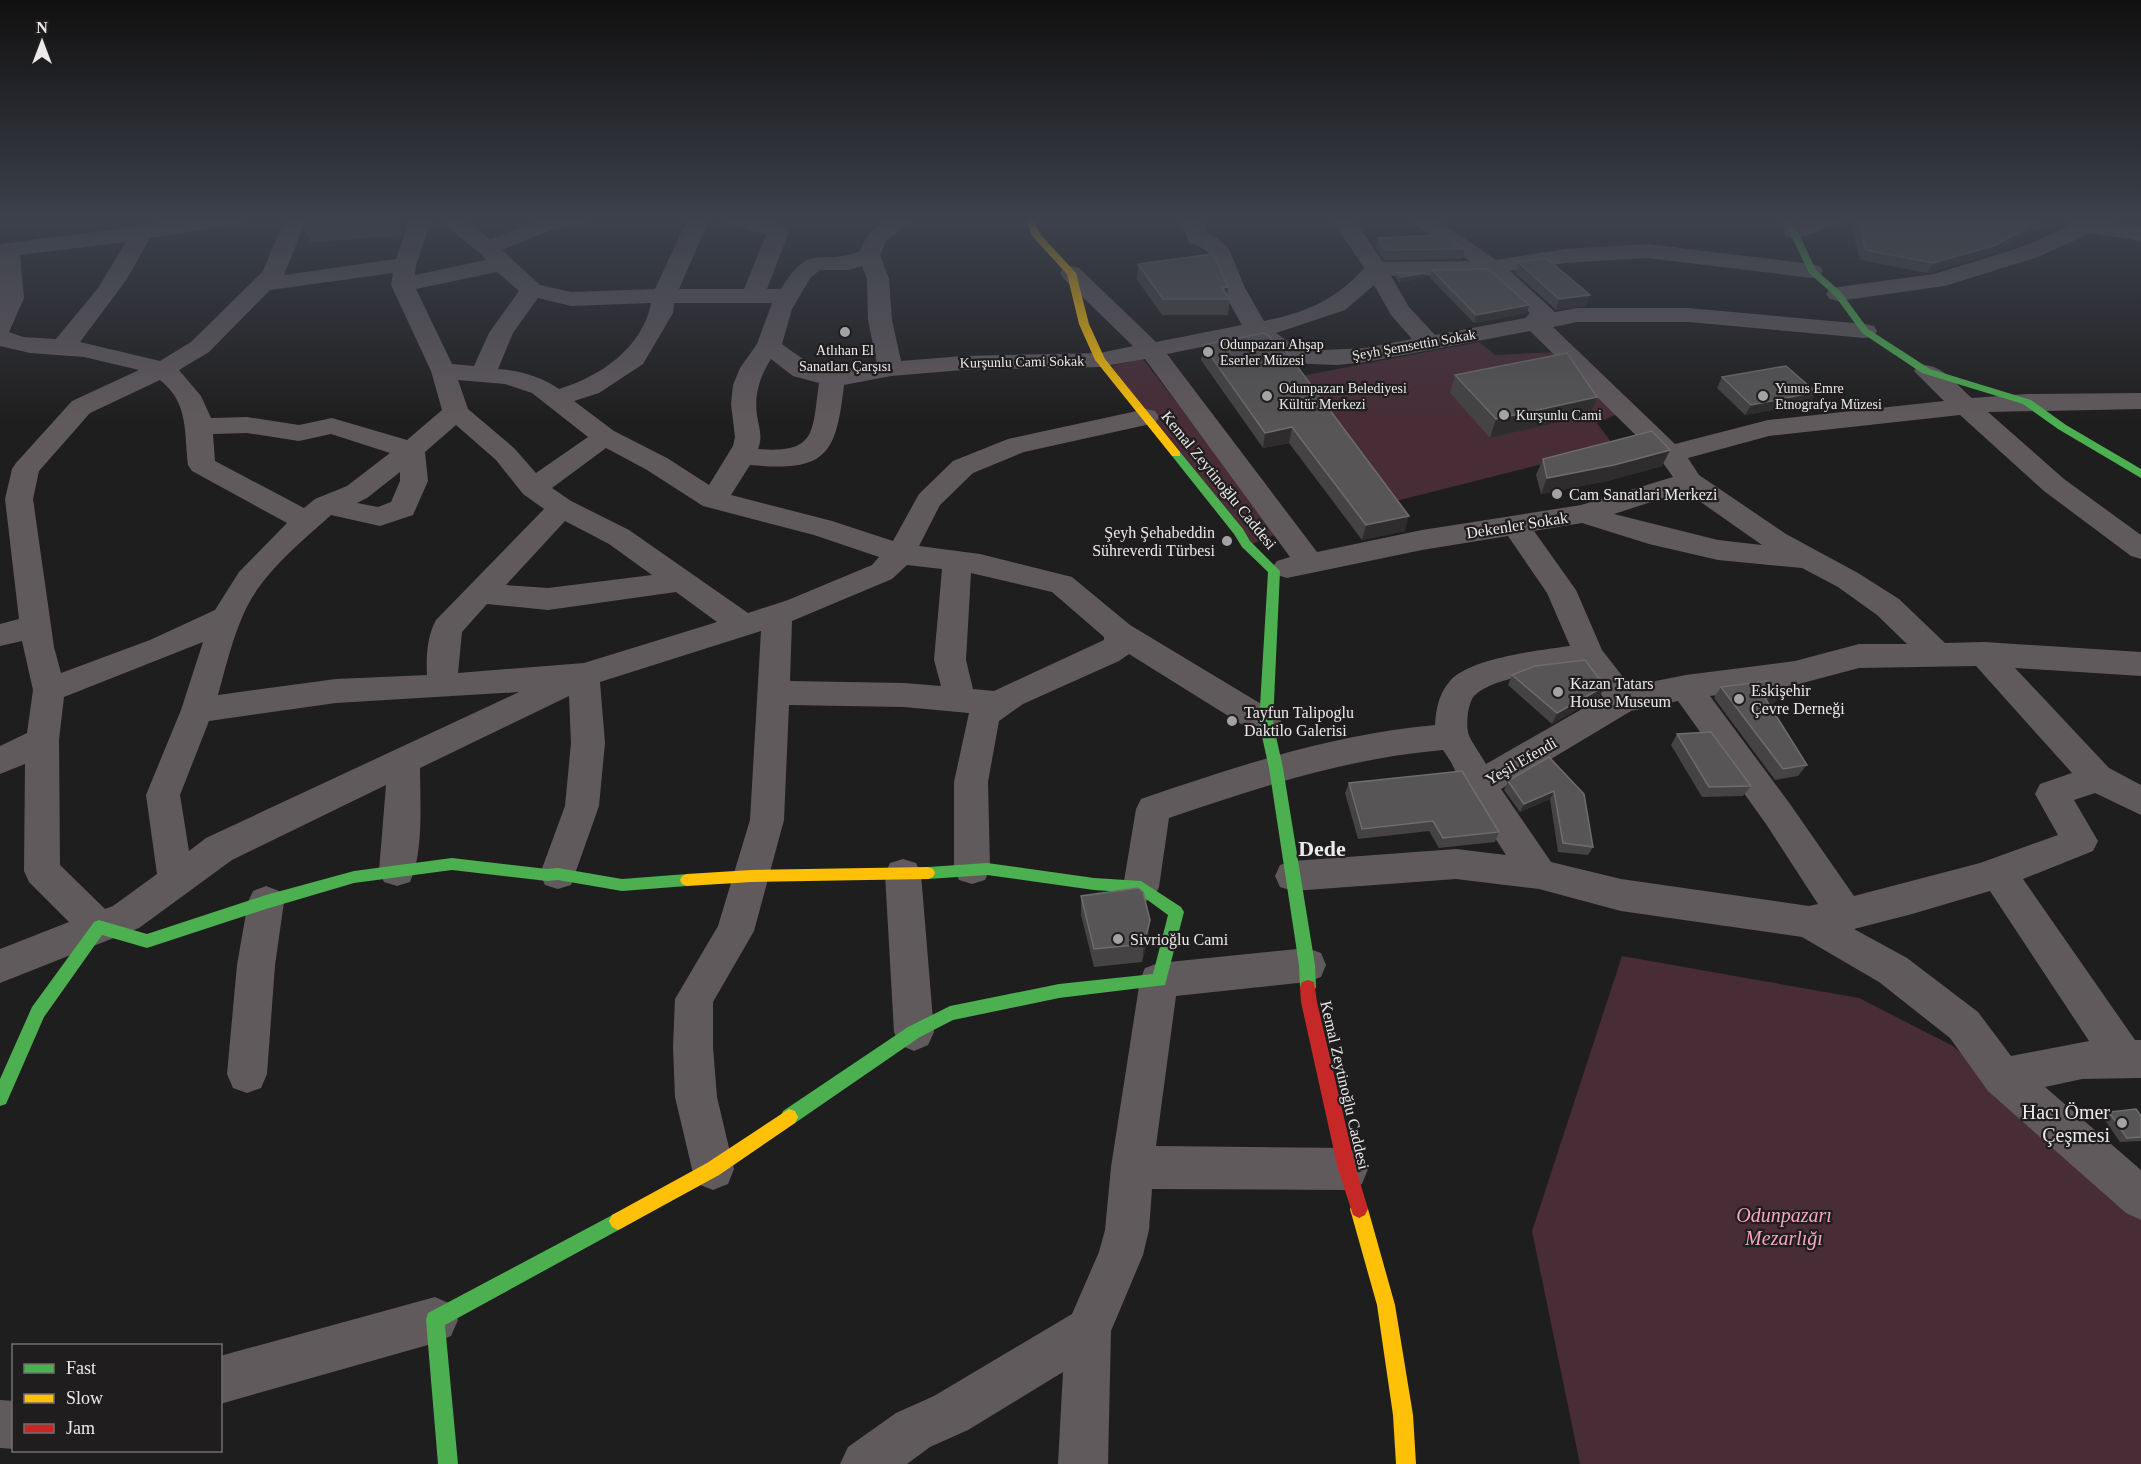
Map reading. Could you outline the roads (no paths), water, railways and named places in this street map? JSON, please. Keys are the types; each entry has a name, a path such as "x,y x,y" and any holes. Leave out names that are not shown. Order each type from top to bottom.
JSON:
{"street":[{"path":"0,328 12,298 10,286"},
{"path":"63,347 100,304 112,286"},
{"path":"263,286 200,346 162,370 122,386 81,408 13,473 19,499 38,647 49,690 42,740 42,871 99,927 147,942 266,902 354,877 452,864 548,875 558,874 622,885 751,876 903,874 987,869 1094,884 1141,887 1176,912 1159,980 1132,1167 1127,1230 1121,1255 1088,1330 1083,1464"},
{"path":"409,286 443,371 456,412 505,454 533,488 561,508 619,537 681,581 760,620"},
{"path":"528,286 532,290 571,299 790,296"},
{"path":"558,398 590,388 634,359 661,313 668,286"},
{"path":"753,296 757,286"},
{"path":"713,500 748,441 744,408 748,376 758,357 769,346 780,309 795,286"},
{"path":"878,286 880,320 891,369"},
{"name":"Kemal Zeytinoğlu Caddesi","path":"1074,286 1084,324 1101,360 1239,532 1246,544 1274,571 1266,723 1276,768 1307,965 1309,1002 1347,1169 1386,1305 1403,1415 1406,1464"},
{"path":"1085,286 1150,349 1310,564"},
{"name":"Şeyh Şemsettin Sokak","path":"1232,286 1258,330 1295,358 1337,358 1577,315 1688,315 1865,331"},
{"name":"Kurşunlu Cami Sokak","path":"769,346 802,371 832,379 891,369 963,363 1101,360 1283,324 1337,304 1361,286"},
{"path":"1386,286 1399,310 1428,343"},
{"path":"1514,286 1544,313 1534,322 1670,454 1680,465 1689,481 1776,541 1848,580 1888,607 1936,653"},
{"path":"1829,286 1838,294 1865,331 1926,371 2054,485 2141,549"},
{"path":"1838,294 1892,286"},
{"path":"483,374 501,333 532,290"},
{"path":"0,337 15,345 63,347 125,359 162,370 183,388 195,408 199,426 198,448 202,465 315,513 380,517 403,508 414,481 411,450"},
{"path":"443,371 508,376 541,388 558,398 605,437 657,464 713,500 822,528 900,554 980,564 1062,584 1119,633 1266,723"},
{"path":"1926,371 2027,402 2062,427 2141,474"},
{"path":"740,456 798,457 813,451 823,434 832,379"},
{"path":"1670,454 1768,428 1966,406 2027,402 2141,401"},
{"path":"176,881 163,795 197,710 226,618 249,579 315,513 357,492 456,412"},
{"path":"0,966 126,917 219,849 584,675 799,608 882,572 900,554 929,500 963,468 1017,445 1146,417"},
{"path":"199,426 247,425 299,433 332,426 411,450"},
{"path":"533,488 605,437"},
{"name":"Dekenler Sokak","path":"1274,571 1422,540 1583,514 1689,481"},
{"path":"443,686 441,660 447,628 561,508"},
{"path":"1583,514 1648,534 1718,550 1809,560"},
{"path":"1515,525 1561,590 1589,655 1623,700"},
{"path":"957,561 950,660 960,700"},
{"path":"482,593 548,599 681,581"},
{"path":"49,690 178,641 226,618"},
{"path":"713,1169 696,1097 693,1047 694,999 735,931 767,820 773,693 760,620"},
{"path":"0,635 35,627"},
{"path":"972,869 971,783 984,715 1012,694 1108,653 1120,645 1119,633"},
{"path":"1984,654 2097,778 2141,801"},
{"name":"Yeşil Efendi","path":"1539,874 1479,785 1623,700 1686,687 1795,673 1859,656 1984,654 2141,664"},
{"path":"1479,785 1465,755 1450,736 1454,705 1463,687 1482,675 1589,655"},
{"path":"197,710 336,691 443,686 584,675"},
{"path":"558,874 582,806 588,743 584,675"},
{"path":"1686,687 1778,814 1846,915"},
{"path":"773,693 904,695 999,704"},
{"path":"1141,887 1153,809 1276,768 1352,749 1450,736"},
{"path":"0,761 42,740"},
{"path":"397,871 402,819 403,762"},
{"path":"1293,876 1456,864 1539,874 1621,895 1809,922 1874,910 1998,873 2080,841 2052,794 2097,778"},
{"path":"1998,873 2133,1060"},
{"path":"903,874 914,1032"},
{"path":"247,1074 256,965 266,902"},
{"path":"1809,922 1893,970 1964,1024 2002,1077 2138,1194"},
{"path":"0,1098 38,1012 99,927"},
{"path":"222,1379 435,1320 713,1169 914,1032 950,1013 1059,991 1307,965"},
{"path":"2002,1077 2082,1060 2133,1060"},
{"path":"1132,1167 1347,1169"},
{"path":"435,1320 447,1464"},
{"path":"865,1464 911,1447 951,1413 1088,1330"}],"place":[{"name":"Atlıhan El Sanatları Çarşısı","path":"845,332"},
{"name":"Odunpazarı Ahşap Eserler Müzesi","path":"1208,352"},
{"name":"Odunpazarı Belediyesi Kültür Merkezi","path":"1267,396"},
{"name":"Yunus Emre Etnografya Müzesi","path":"1763,396"},
{"name":"Kurşunlu Cami","path":"1504,415"},
{"name":"Cam Sanatlari Merkezi","path":"1557,494"},
{"name":"Şeyh Şehabeddin Sühreverdi Türbesi","path":"1227,541"},
{"name":"Kazan Tatars House Museum","path":"1558,692"},
{"name":"Eskişehir Çevre Derneği","path":"1739,699"},
{"name":"Tayfun Talipoglu Daktilo Galerisi","path":"1232,721"},
{"name":"Sivrioğlu Cami","path":"1118,939"},
{"name":"Hacı Ömer Çeşmesi","path":"2122,1123"}],"district":[{"name":"Dede","path":"1322,848"}],"park label":[{"name":"Odunpazarı Mezarlığı","path":"1784,1226"}]}
